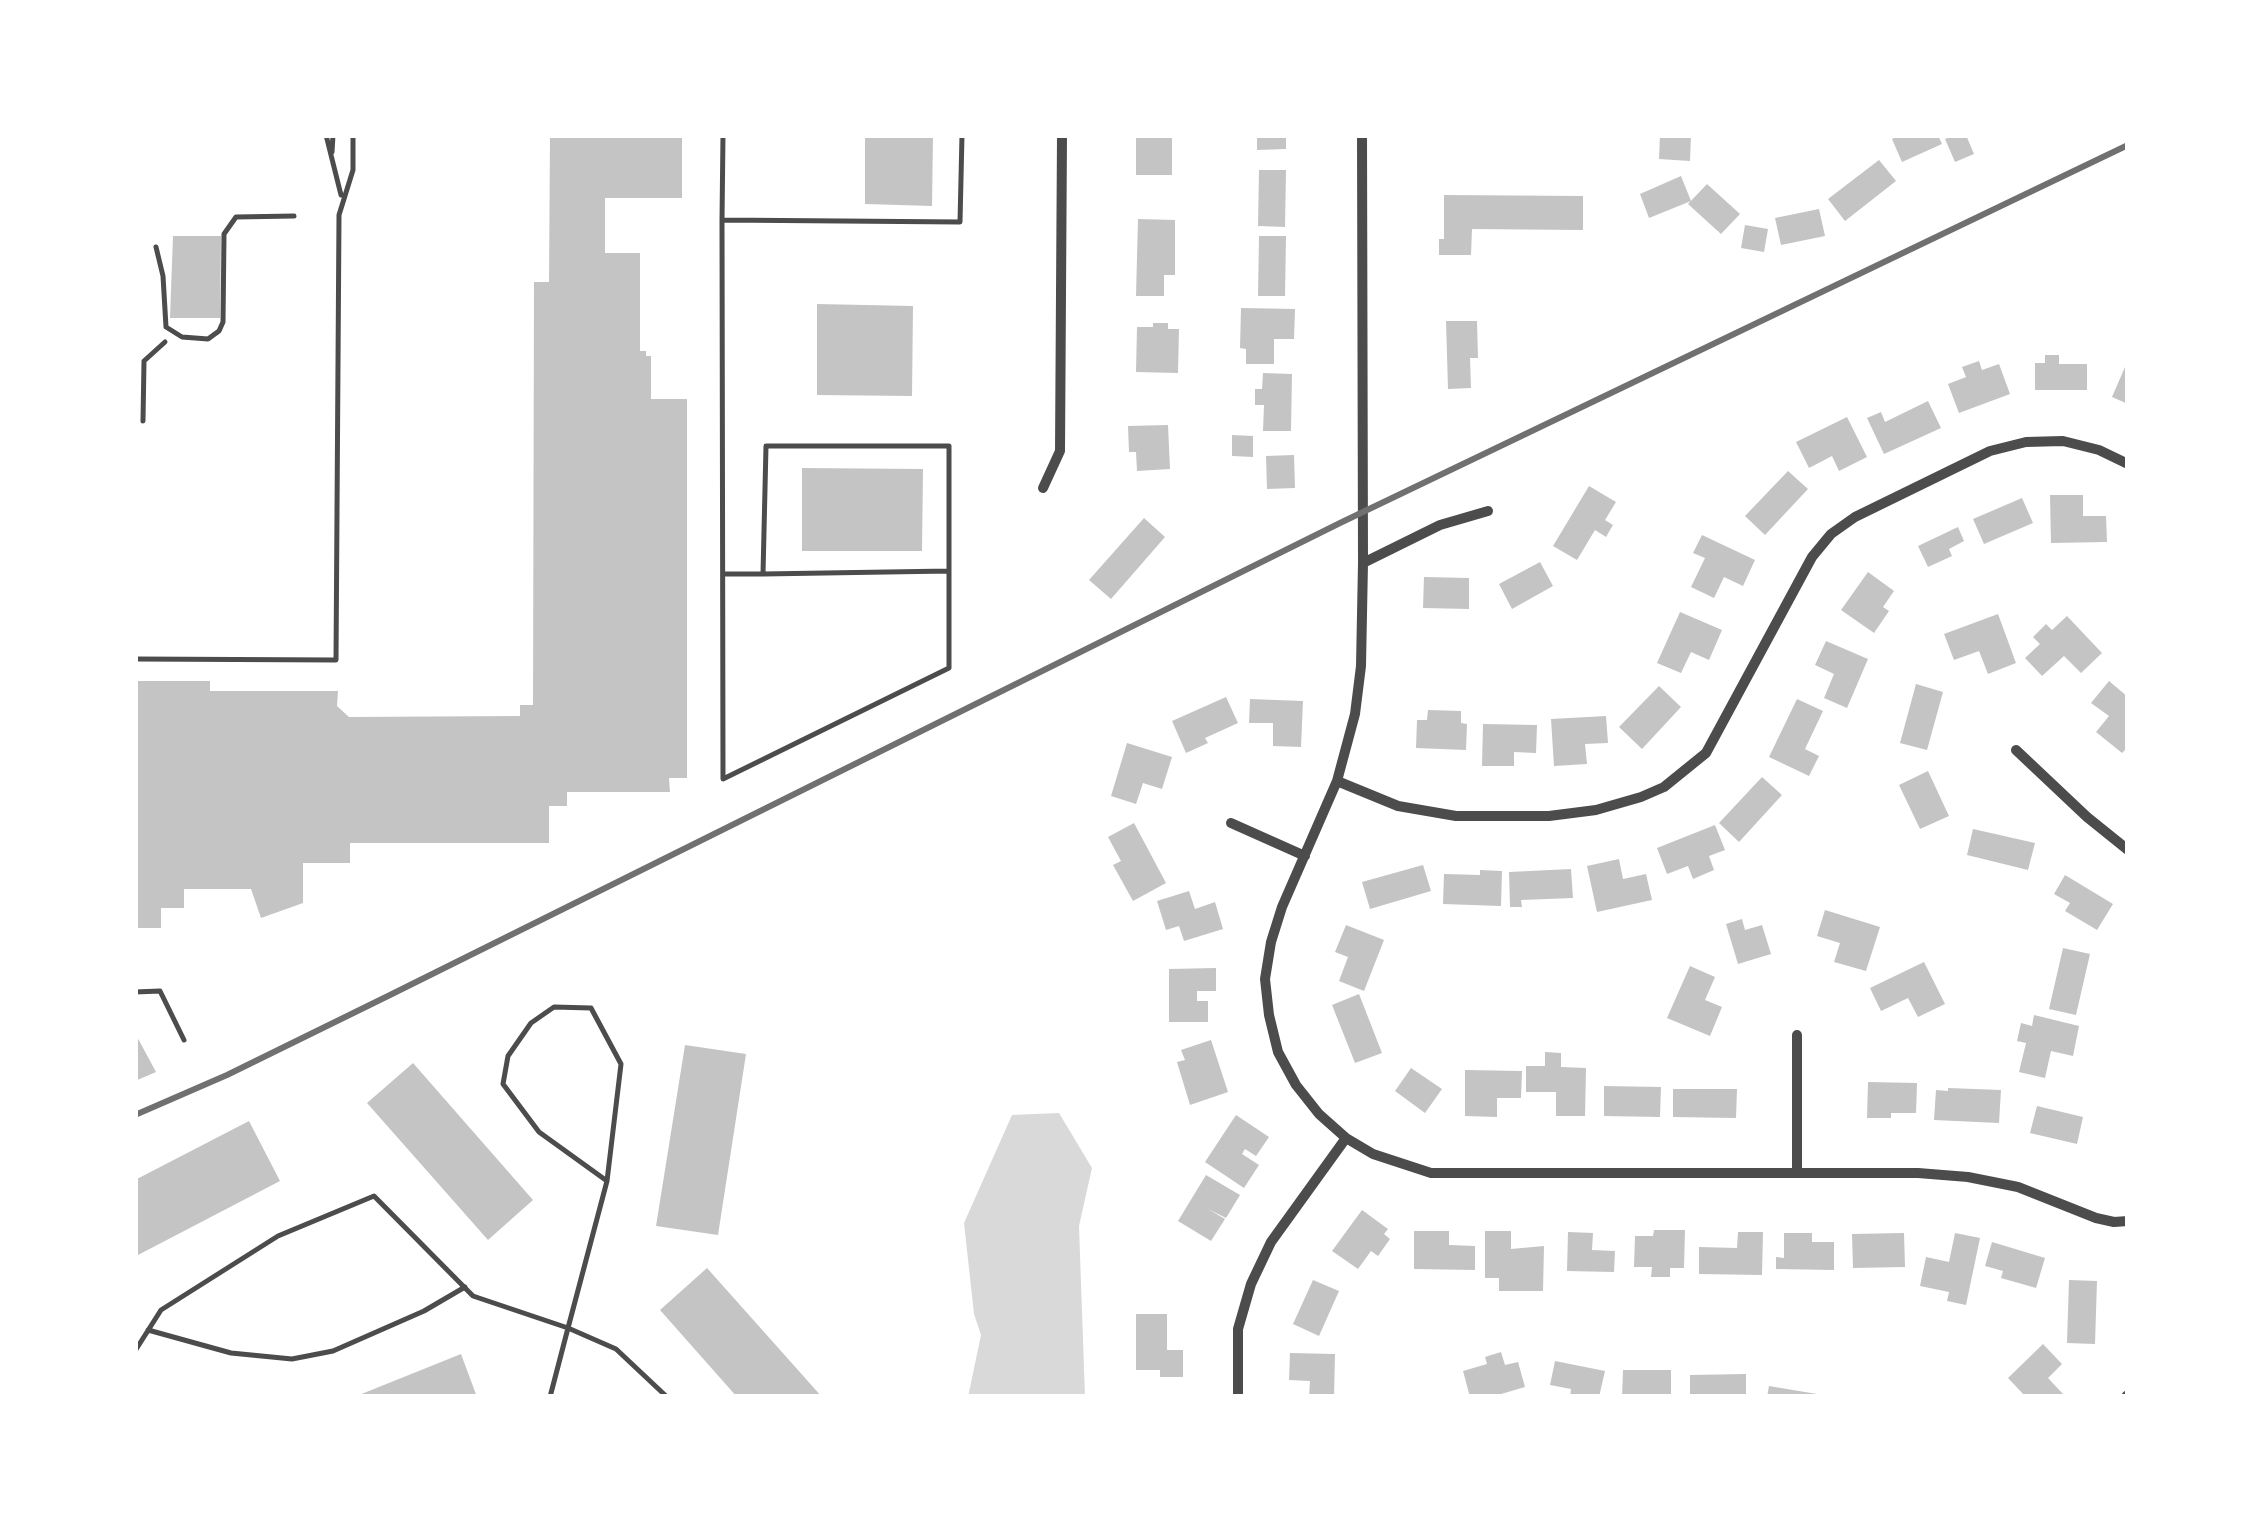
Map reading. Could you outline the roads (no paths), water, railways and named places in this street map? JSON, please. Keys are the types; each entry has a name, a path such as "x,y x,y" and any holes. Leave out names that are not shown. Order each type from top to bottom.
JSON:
{"street":[{"path":"1044,488 1060,451 1062,135"},
{"path":"1362,135 1361,666 1355,714 1337,780 1282,907 1265,979 1278,1052 1296,1085 1319,1114 1346,1138 1373,1154 1431,1173 1918,1173 2018,1187 2096,1218 2128,1220"},
{"path":"1337,780 1398,806 1456,816 1549,816 1596,810 1641,797 1664,787 1706,753 1812,557 1832,534 1855,517 1990,451 2026,442 2063,441 2099,450 2128,464"},
{"path":"1363,563 1440,525 1488,511"},
{"path":"2016,750 2086,817 2128,850"},
{"path":"1231,823 1305,856"},
{"path":"1797,1035 1797,1173"},
{"path":"1238,1397 1238,1330 1251,1284 1271,1242 1346,1138"}],"lane":[{"path":"329,135 332,166 342,198"},
{"path":"135,659 336,660 339,215 353,170 354,135"},
{"path":"723,135 723,778 950,668 949,446 766,446 764,574"},
{"path":"722,220 960,222 962,135"},
{"path":"156,246 166,327 182,336 208,339 223,322 224,234 236,218 294,216"},
{"path":"143,421 144,362 165,342"},
{"path":"723,574 949,571"},
{"path":"135,992 160,991 184,1040"},
{"path":"550,1397 607,1180 621,1064 590,1008 554,1007 531,1023 508,1056 503,1084 539,1132 607,1180"},
{"path":"135,1351 162,1310 278,1236 374,1196 473,1296 568,1328 616,1349 667,1397"},
{"path":"148,1330 231,1353 292,1359 333,1351 424,1311 465,1288"}],"railway":[{"path":"135,1115 390,995 1340,523 2128,145"}]}
